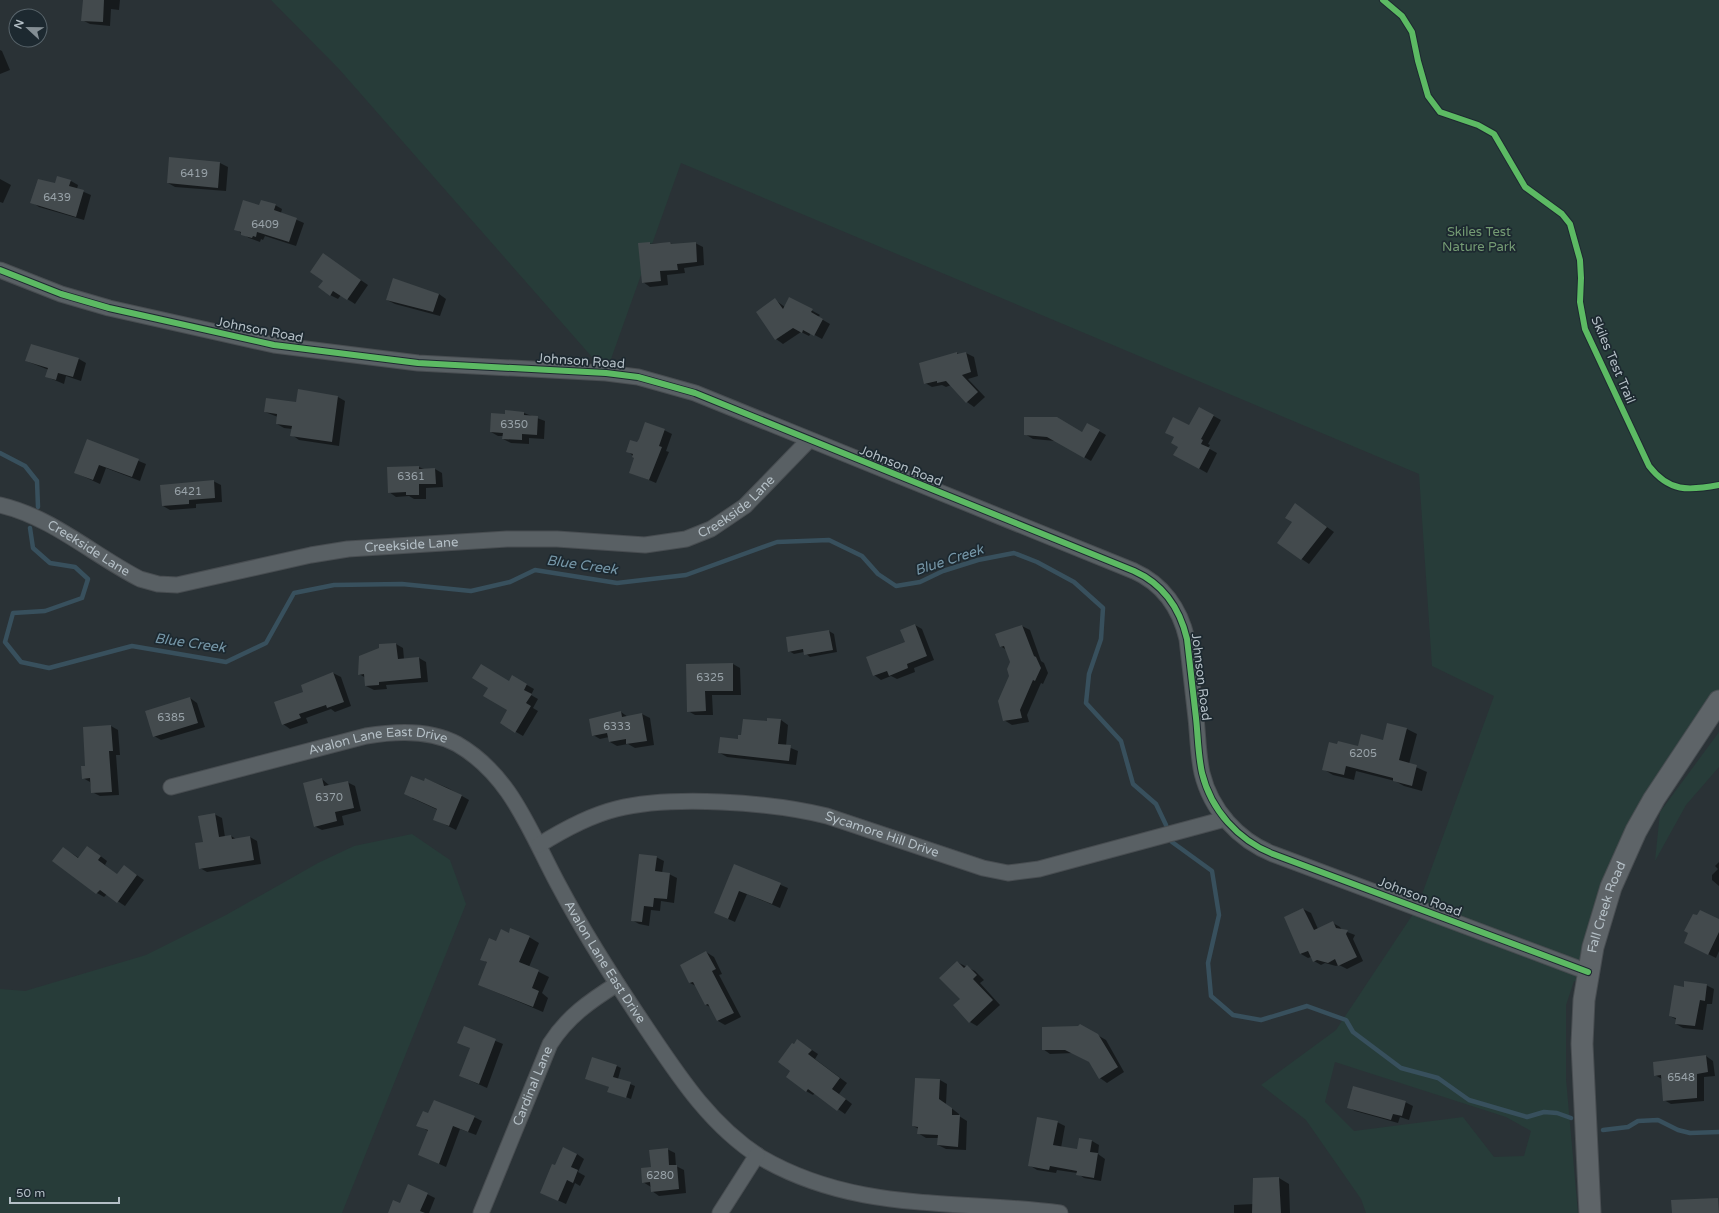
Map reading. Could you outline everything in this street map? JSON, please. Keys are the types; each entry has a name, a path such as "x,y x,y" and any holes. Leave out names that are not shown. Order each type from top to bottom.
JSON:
{"main road":[{"name":"Fall Creek Road","path":"1590,1213 1582,1066 1582,1022 1588,972 1605,905 1628,845 1654,799 1719,701"}],"street":[{"name":"Johnson Road","path":"0,270 61,294 109,308 274,345 418,363 606,373 638,377 695,393 1134,571 1156,584 1170,600 1184,625 1202,772 1210,797 1225,819 1242,836 1267,852 1588,972"},
{"name":"Creekside Lane","path":"0,505 26,513 44,522 140,579 158,584 177,585 311,554 348,549 507,539 557,539 645,545 686,539 711,529 745,506 809,440"},
{"name":"Avalon Lane East Drive","path":"171,787 352,738 394,733 430,734 458,745 493,774 521,811 574,913 617,984 694,1097 724,1128 757,1155 799,1179 852,1197 892,1203 966,1210 1060,1213"},
{"name":"Sycamore Hill Drive","path":"539,845 563,830 595,815 616,809 644,804 731,803 778,808 826,816 976,866 996,872 1014,873 1039,869 1225,819"},
{"name":"Cardinal Lane","path":"481,1213 550,1044 557,1033 575,1013 617,984"},
{"path":"720,1213 757,1155"}],"green space":[{"name":"Skiles Test Nature Park","path":"271,0 1719,0 1719,701 1618,868 1586,986 1574,981 1566,1005 1566,1079 1578,1213 1366,1213 1361,1199 1306,1120 1261,1085 1336,1030 1417,908 1494,696 1432,666 1419,474 681,163 606,373 339,69","holes":["1335,1062 1506,1117 1531,1131 1524,1156 1494,1157 1463,1117 1354,1131 1325,1102"]},
{"path":"1719,732 1719,767 1686,805 1655,861 1660,812"},
{"path":"412,834 450,860 466,904 342,1213 0,1213 0,989 25,991 146,955 226,915 318,863 354,846"}],"building":[{"path":"83,0 104,0 103,22 81,21"},
{"path":"169,157 220,162 218,188 167,183"},
{"path":"57,176 71,180 69,186 84,190 76,217 30,203 38,179 55,183"},
{"path":"243,200 259,205 261,200 276,204 274,210 297,218 289,242 257,232 256,237 253,236 252,238 241,235 241,232 234,230"},
{"path":"650,242 650,244 670,242 671,244 696,242 697,262 677,264 678,270 660,271 661,281 642,283 638,243"},
{"path":"323,253 361,280 347,300 333,291 330,296 318,287 323,281 310,272"},
{"path":"393,278 439,294 433,312 386,300"},
{"path":"789,297 813,309 811,312 823,319 814,336 803,330 802,333 793,328 775,340 756,312 775,298 783,309"},
{"path":"31,344 79,358 73,377 58,373 56,380 45,377 48,368 25,361"},
{"path":"957,352 957,354 966,352 971,372 962,375 978,392 966,403 946,381 937,383 937,381 924,384 919,363"},
{"path":"298,389 338,396 332,442 290,436 292,426 276,424 277,414 264,412 266,398 296,402"},
{"path":"1199,407 1214,415 1201,439 1203,440 1201,444 1210,448 1199,469 1173,455 1178,447 1171,443 1174,437 1165,433 1173,417 1189,425"},
{"path":"505,410 524,412 524,415 538,416 537,435 522,434 522,440 502,439 503,433 490,432 491,413 505,414"},
{"path":"1024,417 1057,417 1082,432 1087,423 1100,430 1084,458 1047,437 1024,435"},
{"path":"645,422 665,429 659,446 662,447 649,480 629,473 634,458 632,457 633,454 626,452 630,440 637,442 639,439"},
{"path":"87,439 139,459 132,477 99,465 93,480 74,473"},
{"path":"419,466 419,469 435,468 436,484 419,484 419,495 406,495 406,492 388,493 387,467"},
{"path":"214,480 215,498 189,500 189,504 162,506 160,485"},
{"path":"1295,503 1327,527 1301,560 1277,543 1292,522 1285,518"},
{"path":"915,624 927,656 907,664 908,668 889,676 887,671 873,676 866,657 905,642 900,630"},
{"path":"1022,625 1034,656 1036,657 1041,668 1035,681 1033,680 1020,710 1022,718 1003,721 998,701 1009,676 1007,669 1010,662 1004,646 1000,647 995,634"},
{"path":"829,630 833,650 804,655 803,649 788,652 786,637"},
{"path":"396,643 398,659 419,657 421,678 379,682 379,685 365,686 364,674 358,675 359,656 379,648 379,644"},
{"path":"733,663 733,691 705,691 706,711 687,712 686,664"},
{"path":"481,664 509,681 512,675 527,684 524,690 532,694 526,703 531,706 515,733 500,723 507,710 483,696 488,688 472,678"},
{"path":"333,672 344,702 327,708 326,705 299,714 301,718 282,725 274,702 303,692 301,685"},
{"path":"190,697 198,723 153,737 145,711"},
{"path":"621,711 622,717 642,713 647,741 626,744 626,739 609,742 607,733 592,736 589,719"},
{"path":"767,718 781,719 778,744 791,745 789,761 718,753 720,737 738,739 738,735 741,735 743,719 767,721"},
{"path":"1387,723 1407,728 1399,760 1417,765 1412,786 1393,781 1393,778 1346,766 1344,775 1322,770 1329,742 1337,744 1338,741 1358,746 1361,734 1383,740"},
{"path":"111,725 113,751 109,751 112,792 91,793 90,778 82,779 81,766 85,766 83,727"},
{"path":"411,776 424,781 425,778 462,795 449,826 433,820 437,809 404,794"},
{"path":"322,778 324,786 348,781 354,808 335,812 337,821 314,827 303,783"},
{"path":"215,813 219,837 231,835 232,839 250,836 254,860 199,869 195,843 203,842 198,816"},
{"path":"87,846 101,856 98,860 117,874 124,865 137,875 117,903 100,890 96,894 52,861 63,847 78,858"},
{"path":"639,854 657,856 655,871 670,873 667,899 654,898 653,907 644,906 642,922 631,921"},
{"path":"734,864 781,883 772,904 739,891 728,919 714,913"},
{"path":"1303,908 1314,930 1333,921 1336,928 1348,930 1346,934 1357,957 1338,966 1335,959 1328,963 1317,960 1313,962 1308,951 1300,954 1284,917"},
{"path":"1700,910 1719,919 1719,932 1708,955 1684,943 1688,933 1684,931 1693,914 1697,915"},
{"path":"510,928 530,936 519,962 539,970 532,988 539,991 533,1007 478,985 487,962 480,960 489,938 496,941 501,929 509,933"},
{"path":"706,951 716,969 712,971 734,1013 717,1021 708,1004 705,1005 693,982 689,983 680,965"},
{"path":"957,961 964,968 967,965 977,975 973,979 993,1000 969,1023 953,1005 960,999 939,978"},
{"path":"1684,981 1707,984 1705,1001 1700,1000 1695,1026 1675,1024 1676,1018 1669,1016 1674,985 1684,987"},
{"path":"1080,1024 1098,1034 1118,1067 1099,1079 1089,1062 1065,1050 1042,1050 1042,1027 1078,1026"},
{"path":"464,1026 496,1039 479,1084 459,1076 470,1048 457,1043"},
{"path":"797,1039 812,1050 808,1054 840,1078 832,1089 846,1099 837,1111 808,1089 806,1092 786,1077 790,1071 778,1062 792,1043 794,1044"},
{"path":"1706,1055 1708,1072 1697,1074 1697,1098 1663,1101 1661,1075 1654,1076 1653,1062"},
{"path":"592,1057 617,1065 613,1077 631,1082 626,1098 607,1092 609,1087 585,1079"},
{"path":"915,1078 940,1079 939,1099 952,1108 952,1115 960,1115 958,1147 937,1145 938,1135 917,1134 918,1127 912,1126"},
{"path":"1353,1086 1406,1101 1402,1116 1393,1114 1391,1120 1347,1108"},
{"path":"434,1100 475,1116 468,1132 453,1126 439,1164 418,1155 428,1130 416,1126 423,1111 428,1113"},
{"path":"1037,1117 1058,1121 1053,1145 1077,1149 1079,1138 1092,1140 1090,1152 1098,1153 1094,1178 1076,1175 1077,1171 1050,1166 1049,1170 1028,1166"},
{"path":"563,1147 577,1154 571,1167 578,1170 573,1183 567,1180 558,1201 540,1193 552,1164 555,1165"},
{"path":"668,1148 669,1165 677,1165 679,1189 651,1192 650,1182 642,1183 641,1168 651,1167 649,1150"},
{"path":"1279,1177 1281,1213 1252,1213 1253,1178"},
{"path":"408,1184 428,1193 420,1211 425,1213 388,1213 393,1200 400,1203"},
{"path":"1718,1198 1719,1213 1672,1213 1671,1200"}],"waterway":[{"name":"Blue Creek","path":"0,453 25,466 37,481 38,507"},
{"name":"Blue Creek","path":"30,528 33,548 50,563 75,567 88,579 82,598 45,611 13,613 5,642 21,662 49,668 132,646 226,662 266,643 294,593 334,585 402,584 471,591 510,582 535,570 617,583 686,575 777,542 829,540 862,556 878,574 896,586 920,582 943,571 978,560 1014,553 1037,562 1074,582 1103,608 1101,639 1089,674 1086,703 1121,741 1133,784 1156,804 1166,825"},
{"name":"Blue Creek","path":"1172,842 1212,871 1219,915 1208,963 1211,996 1233,1015 1261,1020 1307,1006 1346,1020 1353,1032 1401,1068 1438,1078 1469,1100 1527,1117 1544,1112 1557,1113 1571,1118"},
{"name":"Blue Creek","path":"1603,1130 1628,1127 1638,1121 1658,1120 1678,1130 1690,1133 1719,1132"}],"cycle path":[{"name":"Skiles Test Trail","path":"1383,0 1402,16 1412,32 1418,61 1428,96 1440,112 1478,125 1494,134 1525,187 1562,214 1570,224 1580,260 1580,302 1585,329 1649,466 1656,475 1664,481 1680,488 1698,488 1719,485"},
{"path":"0,270 61,294 109,308 274,345 418,363 606,373 638,377 695,393 1134,571 1144,576 1162,590 1175,608 1180,618 1187,639 1199,752 1206,787 1219,811 1248,841 1273,854 1588,972"}]}
